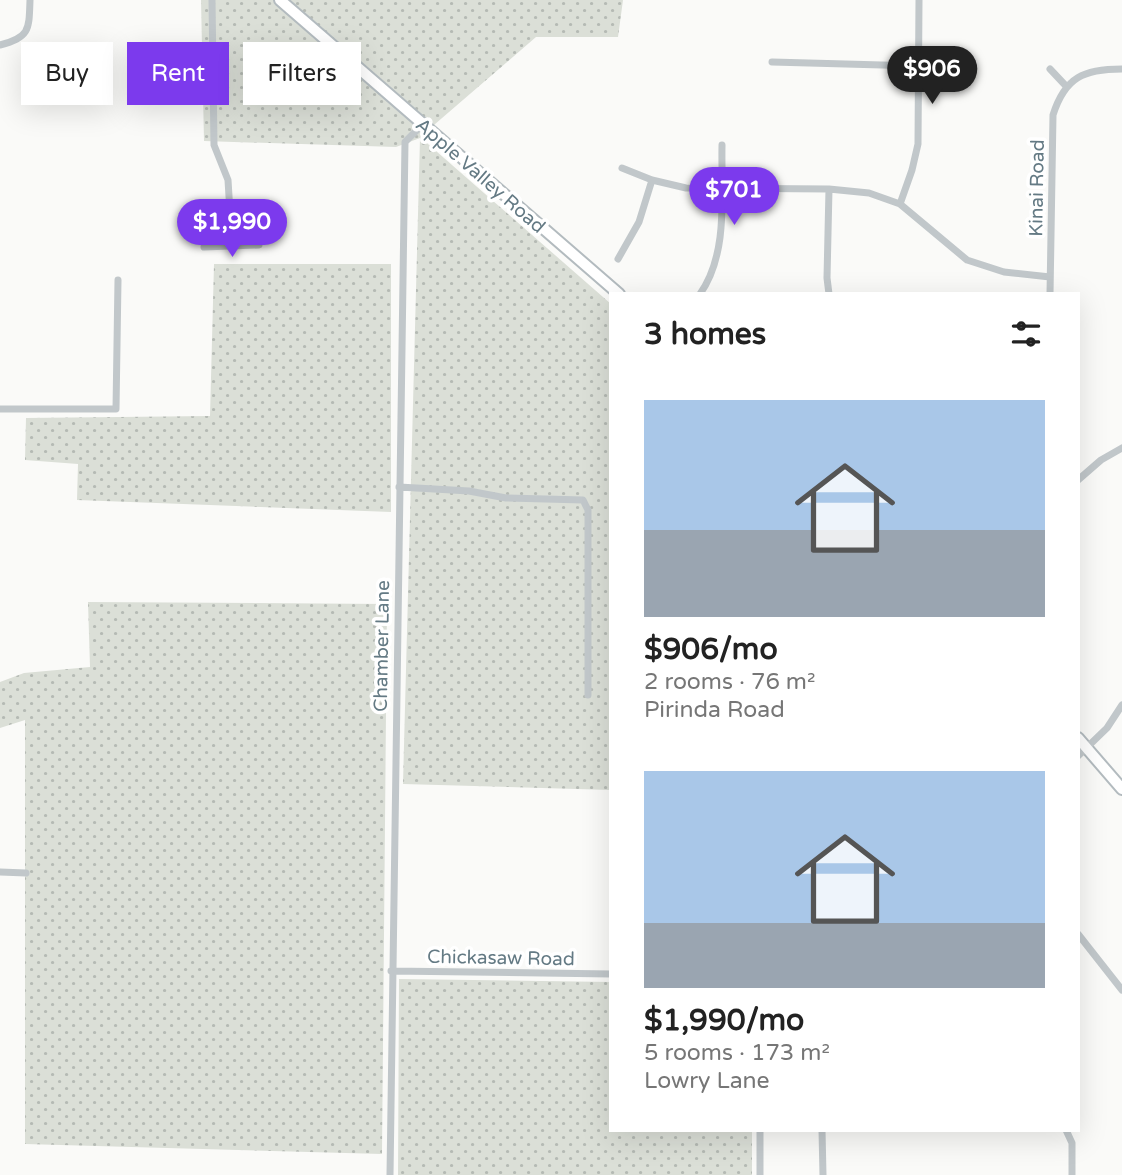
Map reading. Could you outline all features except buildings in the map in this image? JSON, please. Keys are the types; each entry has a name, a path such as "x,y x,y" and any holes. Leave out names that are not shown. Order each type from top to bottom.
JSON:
{"main road":[{"name":"Apple Valley Road","path":"280,0 617,292"},
{"path":"1082,752 1122,789"}],"street":[{"path":"0,45 18,40 27,33 30,0"},
{"path":"212,0 214,145 228,180 232,245"},
{"path":"900,204 918,144 919,0"},
{"path":"772,62 919,66"},
{"path":"1050,69 1066,86 1081,75 1097,69 1122,69"},
{"name":"Kinai Road","path":"1050,292 1053,115 1059,95 1066,86"},
{"name":"Chamber Lane","path":"390,1175 405,142 422,125"},
{"path":"701,292 716,262 720,229 722,145"},
{"path":"622,168 652,180 686,188 829,189 869,193 900,204 967,260 1004,272 1050,277"},
{"path":"618,259 639,222 652,180"},
{"path":"829,189 829,292"},
{"path":"204,247 259,245"},
{"path":"0,409 116,409 118,281"},
{"path":"1080,478 1101,460 1122,448"},
{"path":"399,487 469,491 506,498 583,500 588,509 588,695"},
{"path":"1082,752 1114,720 1122,705"},
{"path":"0,872 26,873"},
{"path":"1080,936 1122,990"},
{"name":"Chickasaw Road","path":"391,971 609,974"},
{"path":"760,1132 760,1175"},
{"path":"822,1132 822,1175"},
{"path":"1067,1132 1072,1143 1072,1175"}],"shaded area":[{"path":"201,0 623,0 618,37 536,37 420,137 609,302 609,790 403,784 420,138 396,147 204,141 203,105 229,105 229,42 202,42"},
{"path":"214,264 391,264 391,512 77,500 78,464 25,460 26,418 210,416"},
{"path":"88,602 387,604 382,1154 25,1144 25,720 0,728 0,682 24,673 90,667"},
{"path":"399,979 609,982 609,1132 752,1132 752,1175 398,1175"}]}
